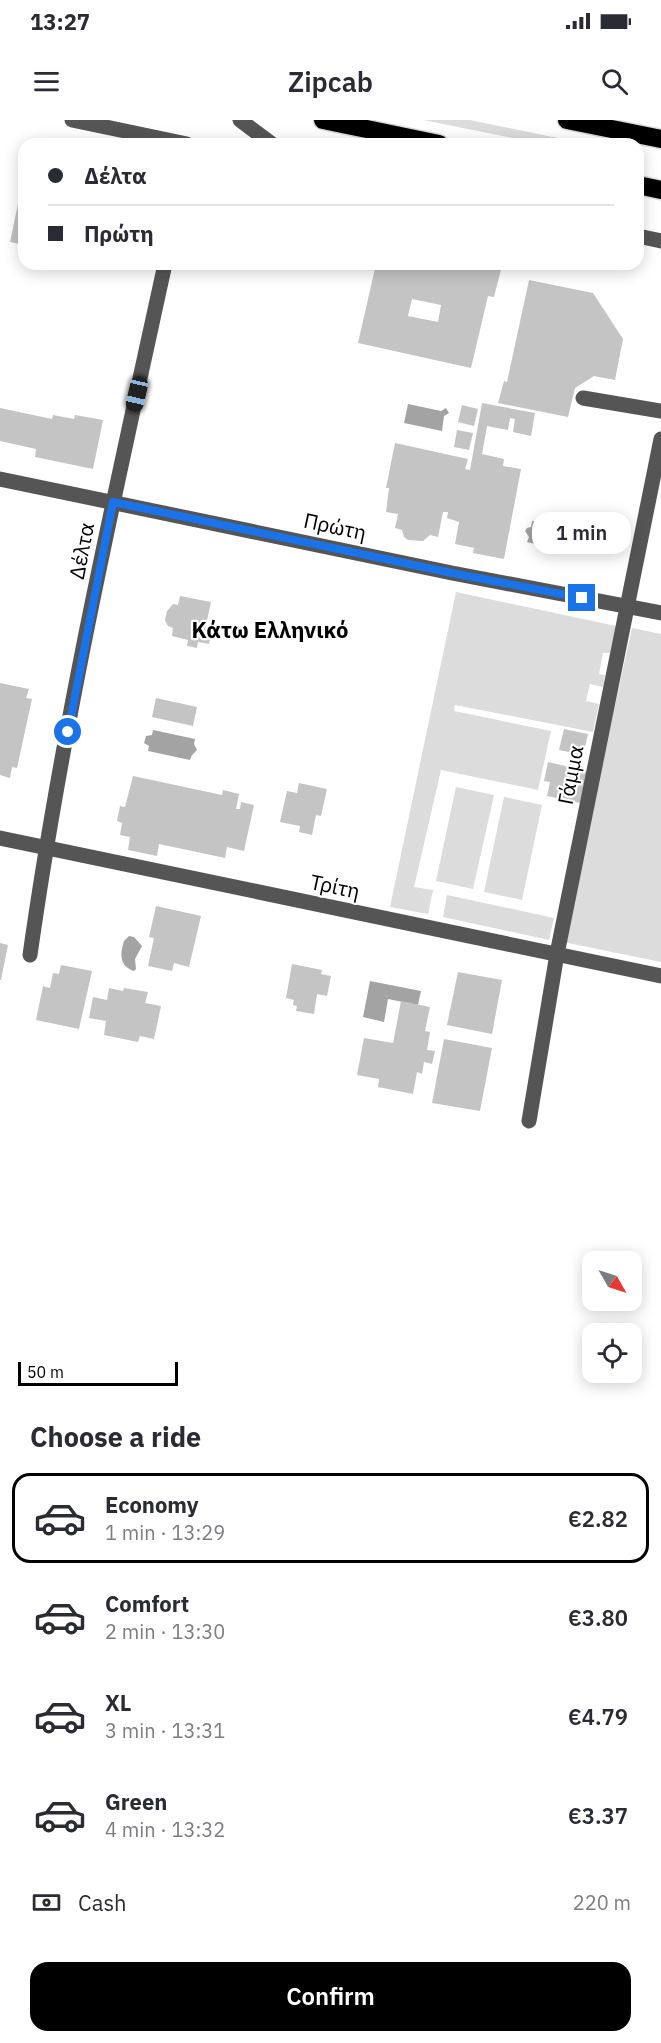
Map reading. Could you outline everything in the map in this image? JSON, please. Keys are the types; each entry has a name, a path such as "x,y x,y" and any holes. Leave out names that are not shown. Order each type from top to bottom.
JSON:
{"highway":[{"path":"323,120 410,138"},
{"path":"567,120 661,139"},
{"path":"644,186 661,190"}],"street":[{"path":"72,120 158,138"},
{"path":"240,120 264,138"},
{"path":"644,237 661,241"},
{"name":"Δέλτα","path":"30,955 45,848 113,502 164,270"},
{"path":"583,398 661,411"},
{"name":"Γάμμα","path":"529,1121 557,954 661,439"},
{"name":"Πρώτη","path":"0,479 452,573 661,613"},
{"name":"Τρίτη","path":"0,838 661,976"}],"shaded area":[{"path":"423,120 470,120 558,138 513,138"},
{"path":"408,404 441,411 446,408 449,413 444,416 442,431 404,423"},
{"path":"532,521 575,530 574,535 579,542 577,545 572,545 571,552 527,542 529,537 525,531 531,527"},
{"path":"456,592 616,626 610,653 603,653 599,674 605,675 603,687 590,684 586,701 599,704 593,732 455,705 454,711 551,731 538,790 441,770 414,887 433,890 428,914 390,907"},
{"path":"632,628 661,634 661,962 563,942"},
{"path":"153,730 195,739 194,744 197,750 190,760 148,751 149,746 144,743 146,736 152,735"},
{"path":"456,787 494,795 473,889 436,881"},
{"path":"504,797 542,805 522,900 484,892"},
{"path":"447,895 554,918 549,940 443,917"},
{"path":"129,936 134,937 142,946 135,959 136,969 134,971 123,963 122,959 124,941"},
{"path":"370,981 421,991 418,1005 388,999 384,1022 363,1017"}],"building":[{"path":"18,204 18,244 10,242"},
{"path":"375,270 501,270 494,297 488,296 471,368 358,343","holes":["412,299 441,305 438,322 408,316"]},
{"path":"529,280 593,293 623,339 615,380 594,376 575,388 568,417 498,403 504,381 507,382"},
{"path":"482,403 535,413 531,436 513,432 515,419 510,418 508,430 487,426 482,454 504,459 503,466 521,469 504,559 473,553 474,548 455,544 459,522 447,518 448,512 443,512 438,537 430,535 423,541 408,540 404,537 402,530 395,528 398,514 386,512 389,488 386,488 395,443 468,459 465,469 470,470"},
{"path":"462,405 478,409 474,426 458,422"},
{"path":"0,408 52,419 53,415 74,419 75,415 103,420 93,469 35,457 36,449 0,441"},
{"path":"457,430 473,433 469,450 454,447"},
{"path":"180,596 211,602 205,630 212,631 209,644 198,642 197,648 187,646 188,640 172,636 173,628 168,626 165,620 167,611 173,604 178,605"},
{"path":"0,683 29,689 26,698 32,699 17,768 12,767 10,778 0,775"},
{"path":"156,698 197,707 193,726 152,717"},
{"path":"564,729 588,734 583,755 559,750"},
{"path":"548,762 587,771 580,803 547,796 550,782 544,781"},
{"path":"133,776 222,795 223,790 239,794 236,809 240,809 241,802 254,805 244,851 227,847 225,858 159,844 157,856 128,850 130,837 120,835 122,823 117,821 120,806 125,807"},
{"path":"299,783 327,789 321,816 316,815 312,835 299,832 300,826 280,822 287,791 297,793"},
{"path":"156,906 201,916 189,967 174,963 172,971 148,966 154,938 149,937"},
{"path":"0,943 8,945 1,980 0,980"},
{"path":"292,964 322,970 321,974 331,976 327,996 317,994 314,1014 296,1011 297,1006 293,1005 294,1000 286,998"},
{"path":"61,965 92,971 79,1029 36,1020 43,986 50,988 53,973 59,974"},
{"path":"458,972 502,980 492,1034 447,1025"},
{"path":"109,988 148,992 145,1003 161,1006 154,1039 140,1036 138,1042 104,1035 106,1021 89,1018 93,997 107,1000"},
{"path":"401,1001 430,1007 425,1031 430,1032 427,1050 435,1051 432,1064 424,1062 422,1074 417,1072 413,1094 378,1087 379,1079 357,1075 364,1038 393,1043"},
{"path":"444,1039 492,1048 480,1111 432,1103"}],"district":[{"name":"Κάτω Ελληνικό","path":"270,630"}],"route":[{"path":"68,732 113,502 582,598"}]}
